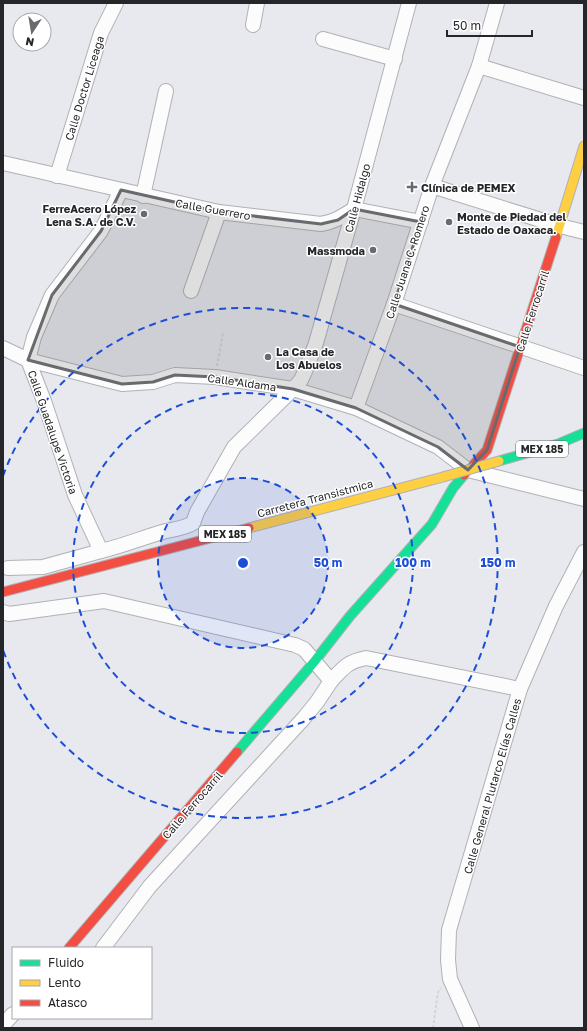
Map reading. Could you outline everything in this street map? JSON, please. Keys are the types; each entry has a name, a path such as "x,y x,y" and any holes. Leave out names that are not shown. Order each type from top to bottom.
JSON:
{"street":[{"name":"Calle Doctor Liceaga","path":"57,176 100,33 116,3"},
{"path":"253,25 257,3"},
{"name":"Calle Hidalgo","path":"101,551 124,546 166,531 188,526 193,523 197,512 234,447 294,389 304,375 316,343 354,209 409,3"},
{"name":"Calle Juana C. Romero","path":"356,408 394,304 432,186 479,66 497,3"},
{"path":"323,39 395,59"},
{"path":"479,66 584,98"},
{"path":"143,196 166,91"},
{"name":"Calle Ferrocarril","path":"70,947 314,662 350,616 432,524 453,488 487,450 560,226 584,146"},
{"name":"Calle Guerrero","path":"3,162 143,196 219,212 321,224 338,220 354,209"},
{"path":"432,186 560,226 584,232"},
{"name":"Calle Guadalupe Victoria","path":"101,551 75,495 44,401 28,360 34,338 52,295 101,231 121,190"},
{"path":"354,209 421,222"},
{"path":"191,292 219,212"},
{"path":"394,304 584,368"},
{"name":"Calle Aldama","path":"3,348 28,360 122,384 153,382 175,375 215,376 294,389 356,408 438,447 468,470"},
{"name":"Carretera Transistmica","path":"4,592 443,477 558,444 584,433"},
{"path":"468,470 584,499"},
{"path":"4,592 5,567 43,567 101,551"},
{"name":"Calle General Plutarco Elías Calles","path":"472,1028 450,979 448,960 449,930 520,689 556,606 579,572 584,552"},
{"path":"3,612 9,614 104,601 295,645 304,649 331,681"},
{"path":"104,947 150,886 304,718 331,681 345,666 354,661 366,658 520,689"},
{"path":"3,1025 12,1015"}],"path":[{"path":"215,376 223,333"},
{"path":"433,1028 438,992 450,979"}],"highlighted area":[{"path":"121,190 219,212 321,224 338,220 354,209 421,222 394,304 520,347 487,450 468,470 438,447 356,408 293,389 215,377 175,375 153,382 122,384 28,360 52,295 101,231"}],"traffic: fast":[{"path":"499,461 558,444 584,433"},
{"path":"237,752 314,662 350,616 432,524 453,488 464,475"}],"traffic: slow":[{"path":"556,237 584,146"},
{"path":"443,477 499,461"},
{"path":"249,528 443,477"}],"traffic: jam":[{"path":"464,475 487,450 556,237"},
{"path":"3,592 249,528"},
{"path":"70,947 237,752"}],"place":[{"name":"Clínica de PEMEX","path":"412,187"},
{"name":"FerreAcero López Lena S.A. de C.V.","path":"144,214"},
{"name":"Monte de Piedad del Estado de Oaxaca.","path":"449,222"},
{"name":"Massmoda","path":"373,250"},
{"name":"La Casa de Los Abuelos","path":"268,357"}]}
